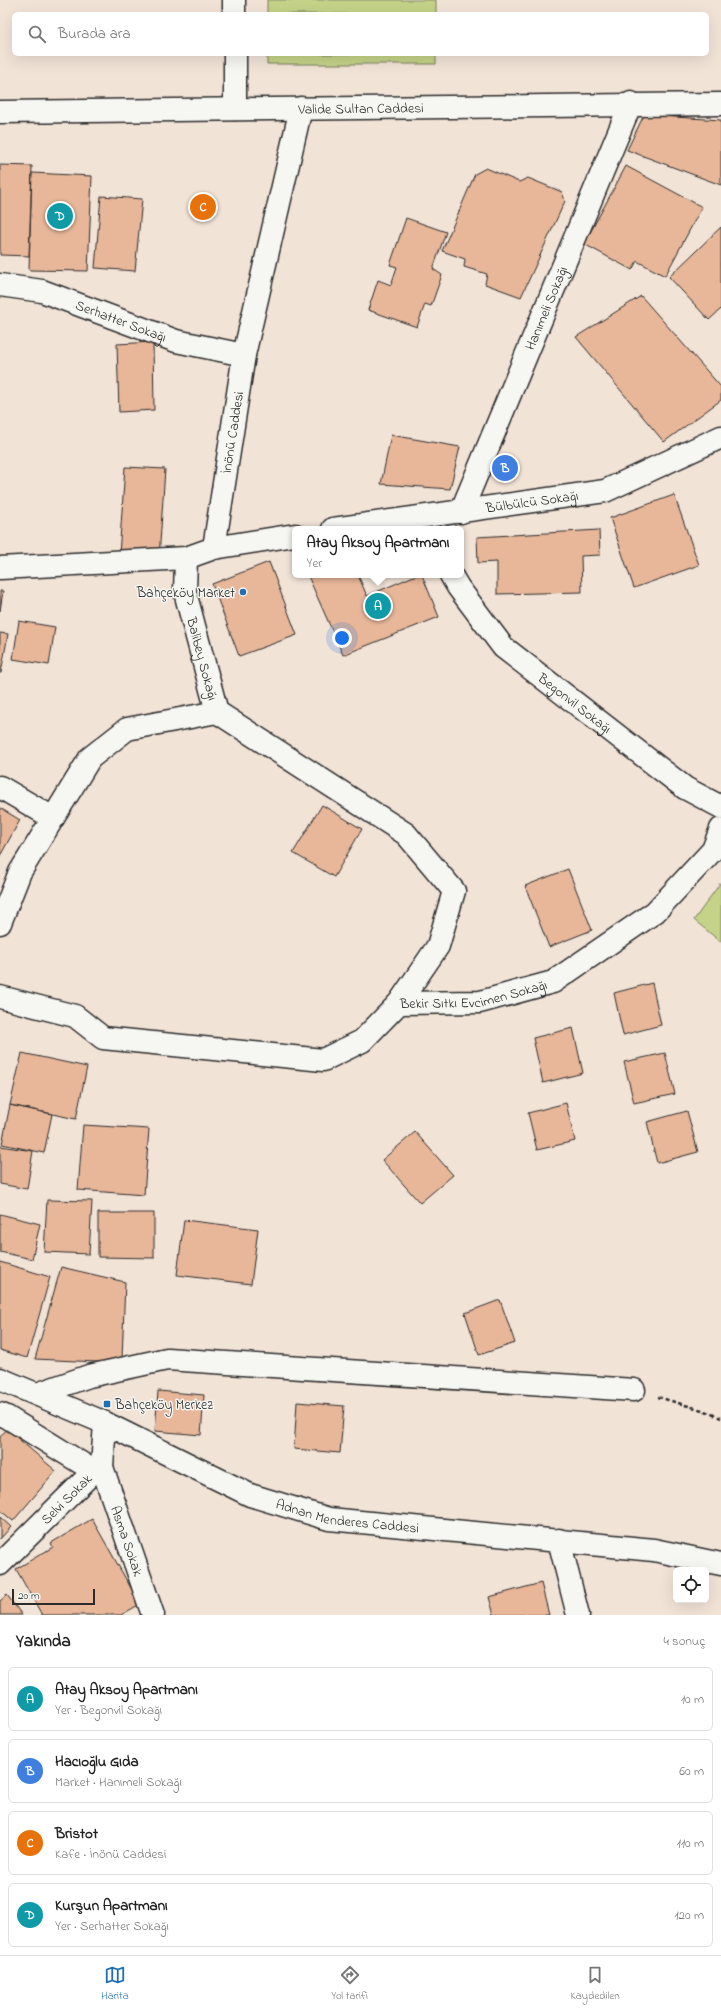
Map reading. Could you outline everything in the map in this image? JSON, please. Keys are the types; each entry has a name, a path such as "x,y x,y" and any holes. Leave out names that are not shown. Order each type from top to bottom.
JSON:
{"street":[{"path":"234,0 234,12"},
{"path":"235,56 235,109"},
{"name":"Valide Sultan Caddesi","path":"0,112 631,103 721,104"},
{"name":"Hanımeli Sokağı","path":"461,512 631,103"},
{"name":"İnönü Caddesi","path":"214,548 244,355 301,108"},
{"name":"Serhatter Sokağı","path":"0,285 42,291 176,341 244,355"},
{"name":"Bülbülcü Sokağı","path":"372,526 423,522 461,512 605,491 721,437"},
{"path":"0,568 186,558 214,548 292,535"},
{"name":"Balibey Sokağı","path":"186,558 185,592 217,712"},
{"name":"Begonvil Sokağı","path":"453,578 503,647 686,788 721,807"},
{"path":"0,923 20,872 90,758 127,729 217,712 406,834 454,891 438,946 399,1003"},
{"path":"0,787 53,818"},
{"name":"Bekir Sıtkı Evcimen Sokağı","path":"0,997 75,1016 103,1038 323,1060 362,1041 399,1003 480,1002 553,982 655,912 713,850 721,828"},
{"path":"37,1394 89,1376 167,1359 634,1390"},
{"name":"Adnan Menderes Caddesi","path":"0,1379 105,1422 250,1495 330,1519 654,1550 721,1564"},
{"path":"0,1414 98,1469"},
{"name":"Selvi Sokak","path":"0,1564 98,1469 105,1422"},
{"name":"Asma Sokak","path":"98,1469 153,1615"},
{"path":"559,1540 578,1615"}],"path":[{"path":"634,1390 702,1410 721,1418"}],"green space":[{"path":"267,0 436,0 436,12 267,12"},
{"path":"267,56 436,56 436,64 267,64"},
{"path":"721,882 721,942 694,920"}],"building":[{"path":"644,115 721,120 721,185 627,150"},
{"path":"0,165 32,166 29,256 0,255"},
{"path":"626,166 702,207 665,276 637,261 632,270 584,244"},
{"path":"486,168 519,182 528,178 562,192 565,201 521,297 485,284 487,274 464,267 465,259 442,251 475,174"},
{"path":"32,173 92,176 88,271 29,270"},
{"path":"101,196 142,199 135,271 95,268"},
{"path":"406,218 446,232 433,269 442,275 431,306 425,304 417,327 368,310 378,280 391,285 397,267 390,265"},
{"path":"721,227 721,309 709,320 669,277"},
{"path":"641,296 721,387 721,400 664,442 576,337"},
{"path":"153,342 154,410 119,412 117,344"},
{"path":"391,435 460,447 450,489 381,484"},
{"path":"125,467 165,469 159,558 119,555"},
{"path":"674,495 699,565 634,588 610,518"},
{"path":"599,530 600,555 581,556 582,592 497,594 497,562 478,563 477,537"},
{"path":"269,562 297,635 239,656 212,584"},
{"path":"309,578 359,578 367,596 409,578 423,578 439,617 343,655"},
{"path":"0,591 3,591 0,611"},
{"path":"19,621 55,627 49,665 13,659"},
{"path":"0,633 8,634 1,673 0,673"},
{"path":"322,805 362,829 334,877 293,853"},
{"path":"0,808 20,820 0,856"},
{"path":"568,869 592,930 549,947 525,886"},
{"path":"652,983 661,1025 623,1035 614,993"},
{"path":"573,1028 583,1073 543,1083 533,1038"},
{"path":"22,1053 87,1067 76,1119 10,1105"},
{"path":"665,1053 675,1094 634,1103 624,1062"},
{"path":"566,1103 575,1141 537,1150 528,1113"},
{"path":"10,1105 52,1114 44,1153 2,1144"},
{"path":"687,1111 698,1152 657,1163 647,1122"},
{"path":"83,1125 149,1129 144,1195 78,1190"},
{"path":"415,1132 453,1175 420,1203 382,1160"},
{"path":"0,1146 33,1151 27,1189 0,1184"},
{"path":"47,1200 92,1201 89,1254 44,1252"},
{"path":"98,1213 154,1213 154,1258 98,1257"},
{"path":"0,1214 40,1224 32,1259 0,1252"},
{"path":"184,1220 258,1229 251,1284 177,1275"},
{"path":"0,1262 50,1277 27,1358 0,1350"},
{"path":"61,1267 125,1282 122,1359 97,1362 35,1359"},
{"path":"500,1300 515,1343 479,1355 465,1313"},
{"path":"158,1391 204,1395 201,1435 155,1431"},
{"path":"297,1402 344,1406 340,1453 294,1449"},
{"path":"7,1429 56,1471 13,1521 0,1510 0,1437"},
{"path":"0,1517 11,1527 0,1539"},
{"path":"92,1519 140,1604 121,1615 42,1615 16,1569 53,1547 51,1543"},
{"path":"541,1583 549,1615 494,1615 489,1597"},
{"path":"7,1595 22,1615 0,1615 0,1601"}],"place":[{"name":"Bristot","path":"203,207"},
{"name":"Kurşun Apartmanı","path":"60,216"},
{"name":"Hacıoğlu Gıda","path":"505,468"},
{"name":"Bahçeköy Market","path":"243,592"},
{"name":"Atay Aksoy Apartmanı","path":"378,606"},
{"name":"Bahçeköy Merkez","path":"107,1404"}]}
